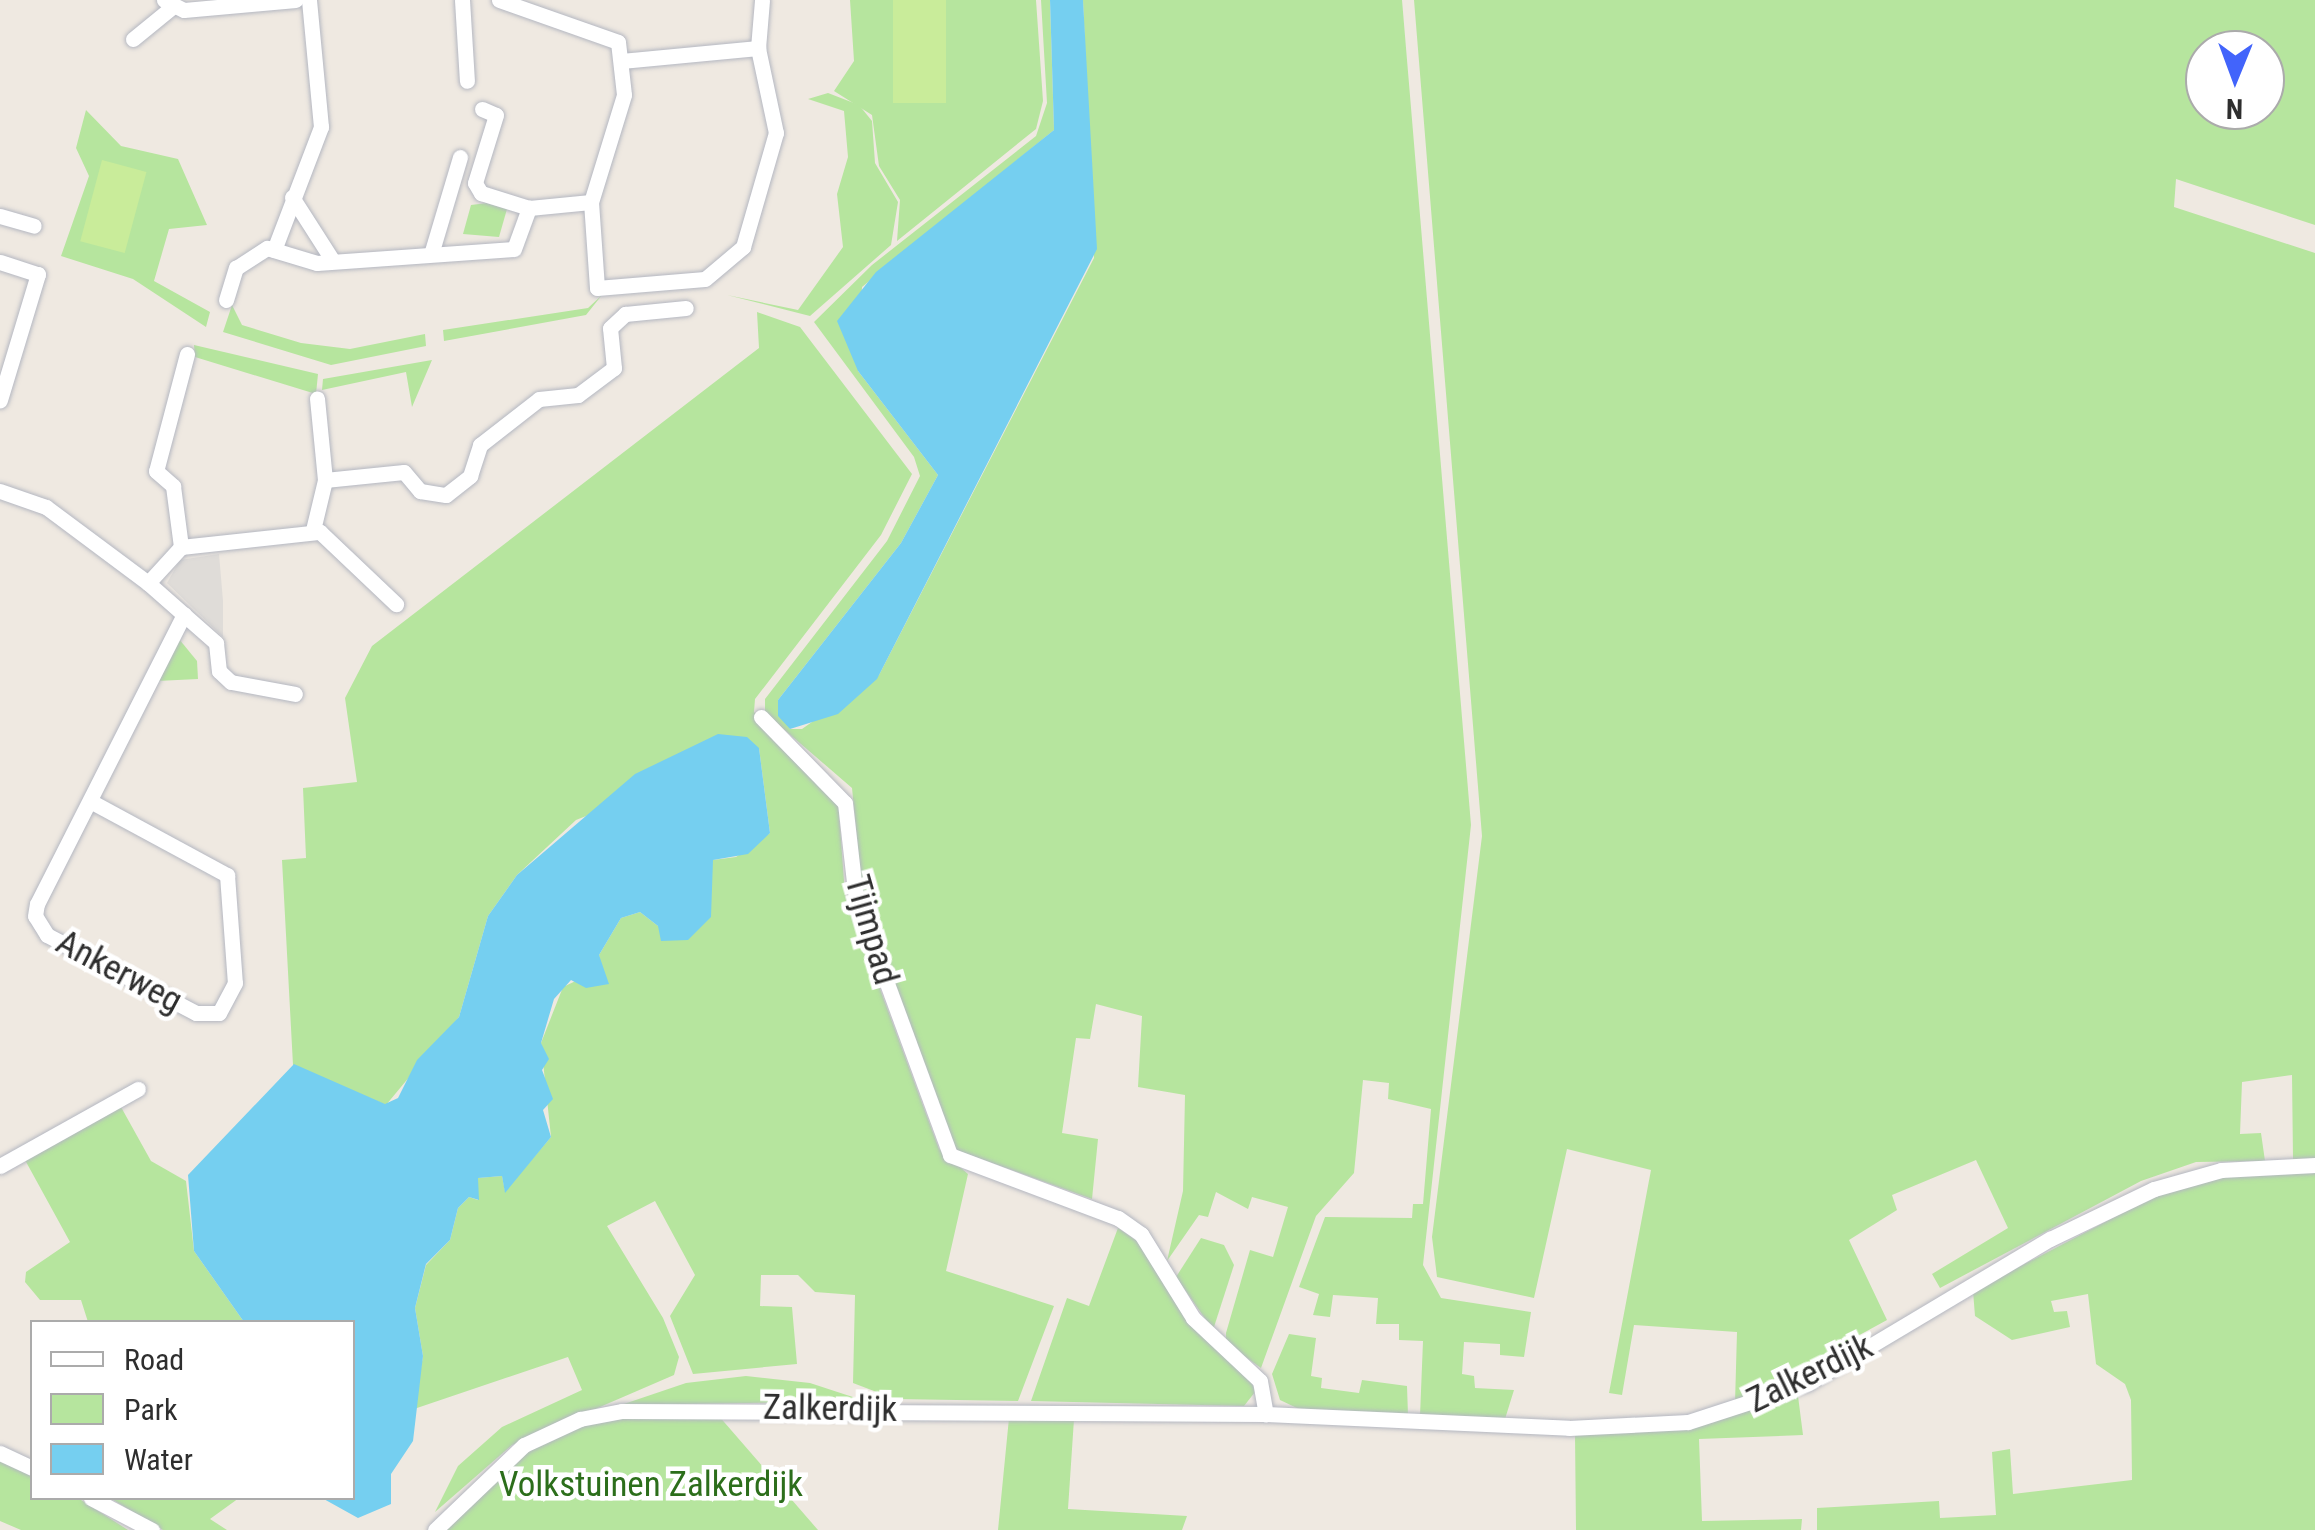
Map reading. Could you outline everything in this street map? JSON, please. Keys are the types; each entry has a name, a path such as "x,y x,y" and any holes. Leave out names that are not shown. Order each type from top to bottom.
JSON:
{"street":[{"path":"133,40 168,4 296,0"},
{"path":"274,250 321,127 309,0"},
{"path":"462,0 467,81"},
{"path":"504,1 616,37 624,95 590,202 597,288 609,288 705,279 743,248 776,134 758,48 762,0"},
{"path":"620,61 758,48"},
{"path":"482,110 496,115 475,183 481,193 529,208 590,202"},
{"path":"432,252 460,157"},
{"path":"292,198 333,261"},
{"path":"226,300 243,260 274,250 333,261 514,249 529,208"},
{"path":"0,216 34,226"},
{"path":"0,262 38,274 0,400"},
{"path":"325,480 404,472 420,492 446,494 470,476 480,445 539,399 578,395 614,368 610,328 625,314 686,308"},
{"path":"181,548 173,486 156,471 188,354"},
{"path":"313,530 325,480 317,398"},
{"path":"0,491 46,507 148,583 216,643 218,672 231,682 295,694"},
{"path":"148,583 181,548 313,530 396,604"},
{"name":"Ankerweg","path":"90,801 227,875 235,983 219,1013 196,1013 36,924 37,904 184,614"},
{"name":"Tijmpad","path":"761,717 845,803 856,899 941,1140 960,1162 1118,1218 1141,1234 1192,1318 1260,1381 1266,1414"},
{"path":"0,1166 138,1089"},
{"name":"Zalkerdijk","path":"435,1530 524,1445 600,1414 728,1407 1266,1414 1569,1428 1655,1426 1719,1415 1810,1381 2050,1239 2138,1196 2221,1170 2315,1165"},
{"path":"0,1453 30,1467"},
{"path":"95,1500 149,1529"}],"green space":[{"path":"850,0 1036,0 1043,101 1036,129 897,241 900,200 879,166 872,115 834,91 854,61"},
{"path":"893,0 946,0 946,103 893,103"},
{"path":"1041,0 1050,0 1054,130 862,287 858,371 938,475 901,543 778,700 790,729 802,729 879,675 1094,258 1083,0 1402,0 1471,825 1423,1265 1441,1298 1531,1312 1524,1357 1500,1355 1500,1344 1464,1342 1462,1374 1474,1376 1475,1388 1514,1390 1505,1419 1420,1416 1423,1341 1399,1340 1399,1324 1376,1324 1378,1298 1333,1295 1330,1317 1313,1315 1319,1294 1299,1287 1325,1217 1412,1218 1413,1204 1423,1204 1431,1109 1388,1099 1389,1083 1363,1080 1354,1173 1316,1216 1261,1368 1226,1343 1226,1333 1250,1250 1273,1257 1288,1207 1252,1197 1248,1209 1216,1192 1208,1217 1199,1215 1167,1261 1183,1191 1185,1095 1138,1087 1142,1016 1096,1004 1090,1039 1076,1038 1062,1133 1098,1139 1092,1199 956,1150 863,900 852,788 765,713 765,699 887,541 920,476 914,457 814,322 872,265 1036,136 1047,103"},
{"path":"1414,0 2315,0 2315,225 2176,179 2174,207 2315,253 2315,1160 2293,1159 2292,1075 2242,1082 2240,1134 2261,1133 2265,1161 2196,1162 2141,1181 1940,1288 1932,1274 2008,1228 1976,1160 1892,1195 1897,1210 1849,1240 1887,1320 1735,1403 1737,1332 1634,1325 1622,1395 1609,1393 1651,1170 1567,1149 1534,1298 1437,1277 1432,1237 1482,836"},
{"path":"828,93 859,105 872,121 875,163 898,202 891,245 810,316 727,295 798,310 843,247 837,194 848,157 844,111 808,99"},
{"path":"86,110 121,146 178,159 207,225 169,229 154,281 210,312 206,327 133,279 61,256 89,176 76,148"},
{"path":"102,160 146,172 125,253 80,241"},
{"path":"487,203 507,209 499,237 463,234 471,205"},
{"path":"602,295 586,315 444,341 443,330 588,308"},
{"path":"232,305 242,325 301,343 350,349 425,334 426,346 331,365 223,332"},
{"path":"757,312 800,327 912,474 881,535 755,699 754,712 838,800 845,894 939,1149 968,1174 946,1271 1054,1306 1018,1401 895,1399 853,1383 855,1295 815,1292 798,1275 761,1275 760,1306 792,1307 797,1364 693,1374 670,1316 695,1275 655,1201 607,1226 663,1318 679,1357 674,1375 512,1445 435,1512 458,1466 502,1427 582,1390 568,1357 414,1409 423,1356 415,1308 426,1265 450,1240 458,1208 469,1197 478,1200 477,1178 502,1176 505,1191 551,1137 541,1043 563,987 601,969 599,955 621,918 640,912 658,926 713,860 736,857 770,833 759,748 576,820 517,875 488,916 459,1017 386,1105 293,1065 282,860 306,858 303,788 357,782 345,698 372,646 759,348"},
{"path":"194,345 318,374 316,394 195,357"},
{"path":"432,360 412,407 406,372 322,390 323,379"},
{"path":"179,639 197,661 198,679 157,681"},
{"path":"121,1107 151,1161 186,1181 194,1251 243,1320 87,1320 81,1300 40,1300 25,1282 26,1272 70,1242 25,1160"},
{"path":"2315,1171 2315,1530 1817,1530 1817,1508 1939,1501 1940,1518 1996,1515 1992,1452 2010,1449 2013,1494 2132,1480 2131,1400 2125,1384 2096,1364 2088,1294 2051,1301 2054,1312 2067,1311 2070,1327 2012,1340 1975,1316 1973,1291 2172,1187 2226,1174"},
{"path":"1118,1228 1147,1248 1184,1317 1251,1380 1255,1392 1244,1406 1031,1401 1067,1298 1089,1306"},
{"path":"1201,1238 1224,1245 1234,1265 1213,1330 1176,1277"},
{"path":"1289,1334 1316,1338 1311,1376 1322,1378 1321,1388 1359,1393 1362,1380 1407,1386 1408,1415 1299,1409 1280,1400 1272,1374"},
{"path":"746,1376 810,1383 865,1401 621,1405 686,1383"},
{"path":"1798,1396 1803,1435 1699,1439 1702,1521 1802,1519 1801,1530 1576,1530 1575,1435 1683,1430"},
{"name":"Volkstuinen Zalkerdijk","path":"718,1415 818,1530 443,1530 477,1490 544,1439 605,1418"},
{"path":"1009,1418 1074,1419 1068,1509 1187,1516 1182,1530 998,1530"},
{"path":"0,1460 30,1475 30,1500 81,1500 128,1530 21,1530 0,1521"},
{"path":"113,1500 236,1500 210,1519 227,1530 163,1530"}],"shaded area":[{"path":"219,554 223,637 167,583 180,560"}],"water":[{"path":"1050,0 1083,0 1097,249 877,679 838,714 790,729 778,716 778,700 901,543 938,475 858,371 837,321 876,272 1054,130"},
{"path":"718,734 747,737 759,748 770,833 748,854 713,860 711,917 688,940 661,941 658,926 640,912 621,918 599,955 609,984 586,988 571,980 554,999 541,1043 549,1059 542,1070 553,1099 543,1110 551,1137 505,1193 502,1176 478,1178 479,1200 469,1197 458,1208 450,1240 426,1264 415,1308 423,1356 413,1441 391,1474 391,1504 358,1518 326,1500 355,1500 355,1320 243,1320 194,1251 188,1175 294,1064 385,1104 398,1098 417,1060 459,1017 488,916 517,875 635,774"}]}
